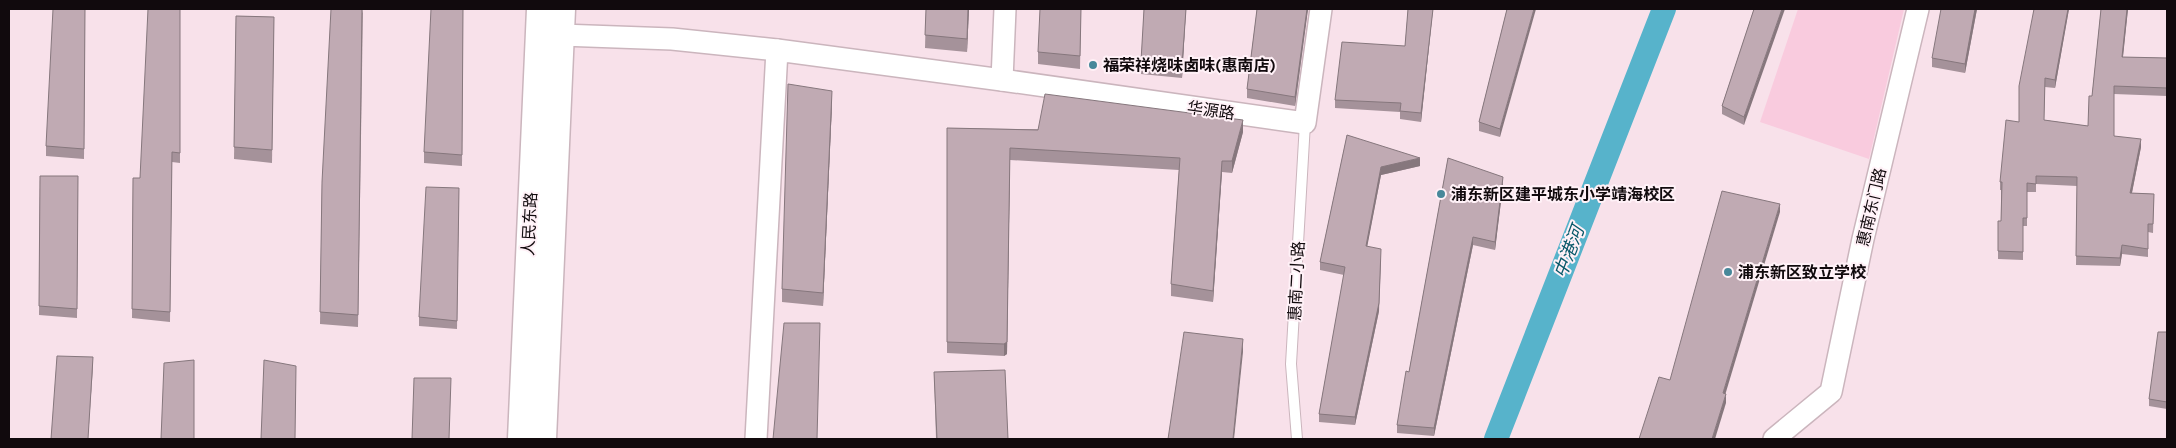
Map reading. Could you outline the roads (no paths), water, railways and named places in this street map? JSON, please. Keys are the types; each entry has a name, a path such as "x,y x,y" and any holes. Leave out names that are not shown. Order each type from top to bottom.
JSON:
{"street":[{"name":"人民东路","path":"520,439 540,9"},
{"name":"人民东路","path":"543,439 562,9"},
{"path":"1002,80 1005,9"},
{"path":"1305,124 1321,9"},
{"name":"惠南东门路","path":"1774,439 1831,392 1863,239 1918,9"},
{"name":"华源路","path":"561,34 672,39 777,50 1002,80 1305,124"},
{"path":"756,439 777,50"}],"lane":[{"name":"惠南二小路","path":"1297,439 1291,364 1305,124"}],"waterway":[{"name":"中港河","path":"1496,439 1664,9"}],"place":[{"name":"福荣祥烧味卤味(惠南店)","path":"1093,65"},
{"name":"浦东新区建平城东小学靖海校区","path":"1441,194"},
{"name":"浦东新区致立学校","path":"1728,272"}]}
